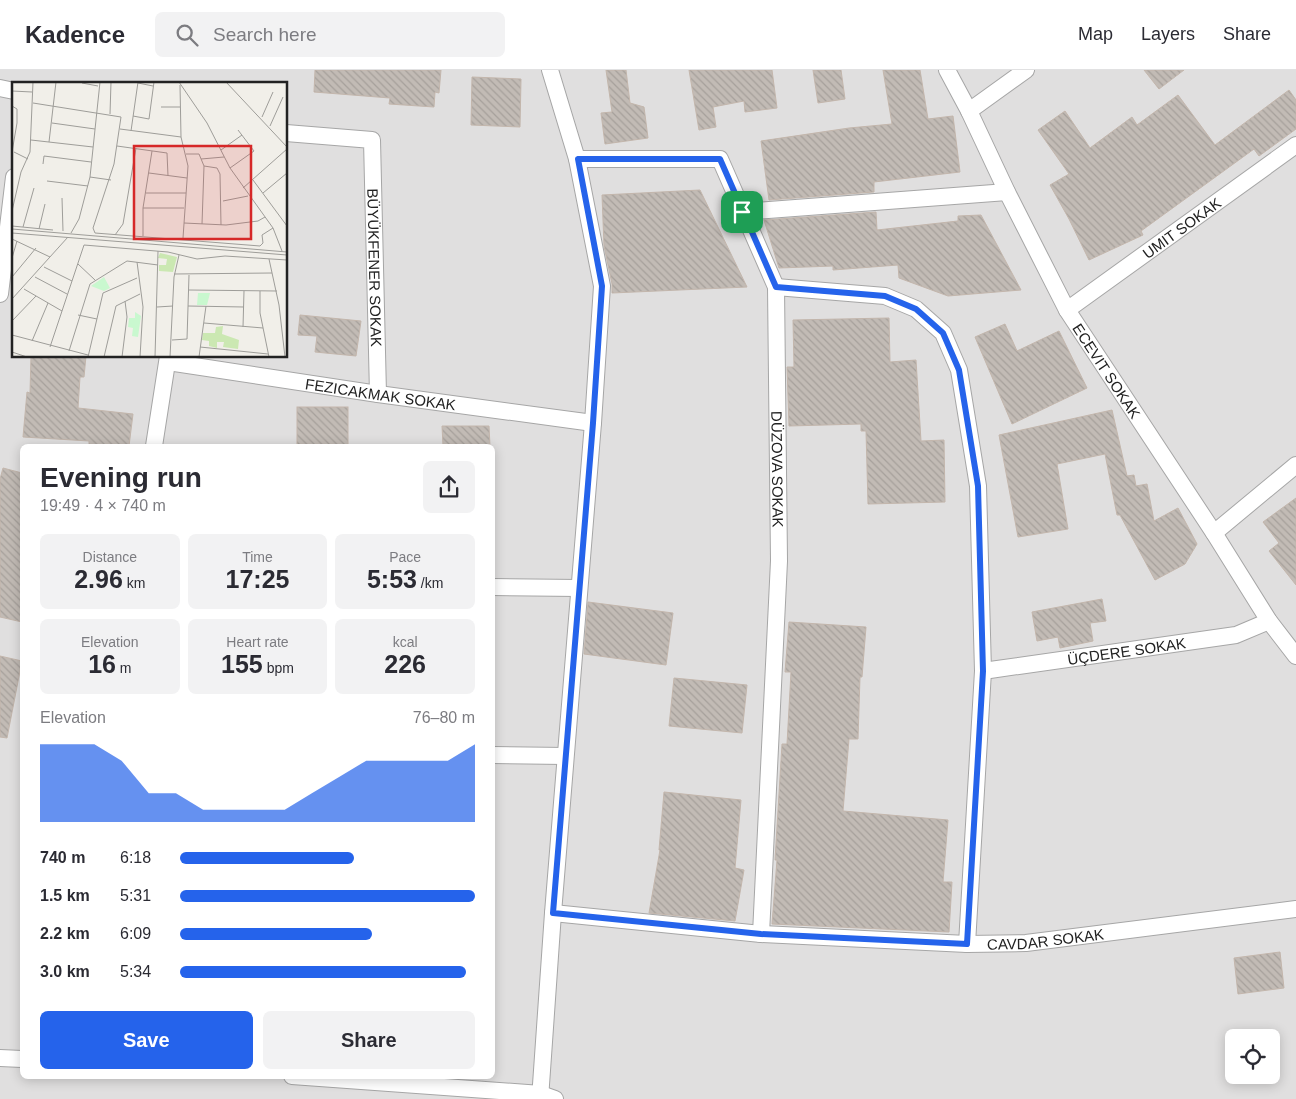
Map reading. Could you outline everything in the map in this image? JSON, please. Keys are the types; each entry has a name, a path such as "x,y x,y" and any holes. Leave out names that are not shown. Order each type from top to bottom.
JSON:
{"street":[{"path":"328,1079 546,1097 553,913 593,423 602,286 578,159 550,70"},
{"name":"ECEVIT SOKAK","path":"947,70 969,111 1006,192 1067,310 1214,533 1269,621 1296,656"},
{"path":"969,111 1026,70"},
{"name":"BÜYÜKFENER SOKAK","path":"288,133 372,140 378,394"},
{"name":"UMIT SOKAK","path":"1067,310 1296,145"},
{"name":"DÜZOVA SOKAK","path":"578,159 720,159 776,287 779,561 761,934"},
{"path":"742,212 1006,192"},
{"path":"0,294 12,194"},
{"path":"776,287 885,296 916,309 943,333 959,370 978,486 983,671 967,944"},
{"path":"154,444 168,359"},
{"name":"FEZICAKMAK SOKAK","path":"168,359 378,394 593,423"},
{"path":"1214,533 1296,465"},
{"path":"495,587 579,588"},
{"name":"ÜÇDERE SOKAK","path":"983,671 1236,635 1269,621"},
{"path":"495,754 565,756"},
{"name":"CAVDAR SOKAK","path":"553,913 761,934 967,944 1026,943 1296,909"},
{"path":"0,1058 20,1059"}],"shaded area":[{"path":"0,70 1296,70 1296,1099 0,1099"}],"building":[{"path":"315,70 441,70 439,93 435,92 434,107 389,104 390,98 314,92"},
{"path":"606,70 626,70 630,103 644,107 648,138 605,144 601,113 612,112"},
{"path":"689,70 772,70 777,108 745,112 744,101 713,107 716,127 699,130"},
{"path":"813,70 841,70 845,99 818,103"},
{"path":"883,70 920,70 928,119 953,116 960,172 874,182 874,192 769,200 761,141 849,128 892,124"},
{"path":"1144,70 1184,70 1159,89"},
{"path":"472,77 521,79 520,127 471,125"},
{"path":"1289,90 1296,100 1296,129 1259,156 1254,149 1141,231 1143,235 1089,260 1050,185 1069,174 1038,130 1065,111 1090,148 1132,117 1137,125 1178,95 1215,145"},
{"path":"700,190 747,287 612,293 612,284 604,246 602,195"},
{"path":"876,212 877,230 958,221 958,216 981,215 1021,290 948,296 899,278 898,265 833,270 833,266 779,268 764,220"},
{"path":"300,315 361,321 356,356 315,352 317,336 298,335"},
{"path":"889,318 890,362 916,360 921,441 944,440 945,502 868,504 866,431 861,431 861,424 789,426 787,367 794,367 793,320"},
{"path":"1005,324 1017,351 1059,331 1087,388 1012,424 975,337"},
{"path":"31,358 86,358 84,377 80,377 78,408 133,414 129,444 89,444 89,441 23,437 27,392 30,393"},
{"path":"297,407 348,407 348,444 297,444"},
{"path":"1112,410 1127,476 1134,475 1136,486 1147,484 1154,521 1178,508 1197,544 1185,564 1155,580 1120,515 1117,515 1105,454 1057,464 1068,529 1018,537 999,435"},
{"path":"442,426 489,426 490,444 443,444"},
{"path":"3,468 20,472 20,622 0,617 0,479"},
{"path":"1296,498 1296,585 1269,551 1279,543 1263,522"},
{"path":"1102,599 1106,621 1090,623 1093,641 1060,648 1058,637 1037,641 1032,612"},
{"path":"588,602 673,613 666,665 584,654"},
{"path":"789,622 866,627 862,677 860,677 858,739 849,739 843,811 948,820 943,882 952,882 949,932 772,924 782,744 787,744 791,672 785,672"},
{"path":"0,656 20,661 20,671 7,738 0,737"},
{"path":"674,678 747,685 742,733 669,726"},
{"path":"664,792 741,800 735,868 744,870 735,921 649,913 660,850"},
{"path":"1280,952 1284,988 1238,994 1234,958"}],"route":[{"path":"578,159 720,159 742,212 776,287 885,296 916,309 943,333 959,370 978,486 983,671 967,944 761,934 553,913 593,423 602,286 578,159"}]}
